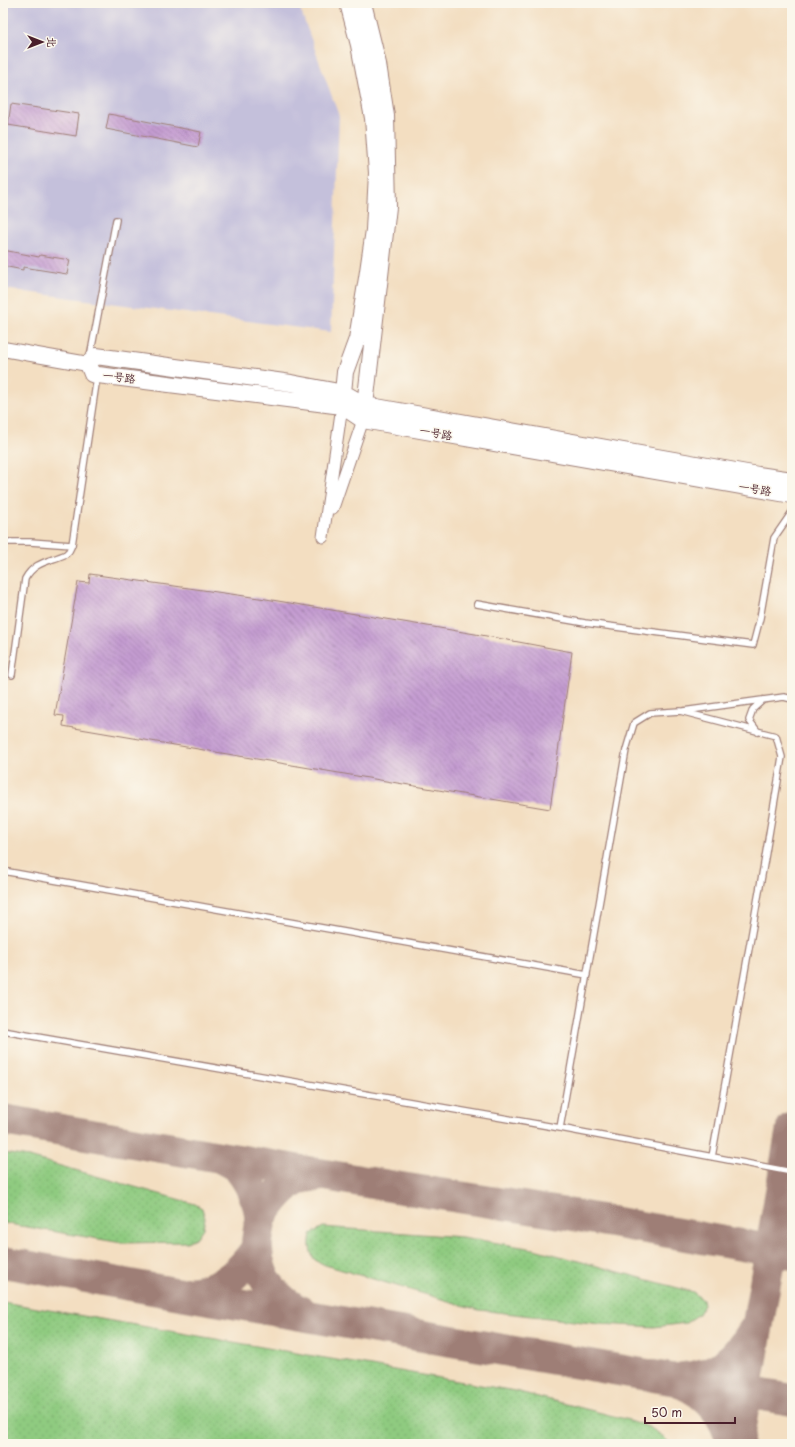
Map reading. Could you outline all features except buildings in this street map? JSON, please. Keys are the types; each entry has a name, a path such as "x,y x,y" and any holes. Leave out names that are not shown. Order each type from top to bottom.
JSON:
{"main road":[{"path":"343,399 345,372 357,339 367,278 374,230 377,173 373,118 359,45 348,3"},
{"path":"363,3 378,64 386,116 388,200 364,412"},
{"name":"一号路","path":"93,369 343,399 364,412 792,494"},
{"name":"一号路","path":"364,412 792,480"}],"street":[{"path":"3,349 93,369"},
{"path":"343,399 323,537 364,412"}],"lane":[{"path":"12,675 25,579 36,566 66,554 72,545 93,369 116,220"},
{"path":"477,604 585,623 753,645 760,618 774,538 792,512"},
{"path":"3,542 72,545"},
{"path":"560,1128 626,750 634,723 650,712 680,711 784,697 792,699"},
{"path":"758,732 749,720 753,709 764,700"},
{"path":"680,711 776,736 782,757 712,1157"},
{"path":"3,870 587,975"},
{"path":"3,1031 560,1128 792,1172"}],"shaded area":[{"path":"3,3 298,3 339,116 331,332 3,289"}],"green space":[{"path":"3,1153 29,1157 195,1204 202,1208 205,1218 203,1228 197,1237 187,1242 122,1243 3,1223"},
{"path":"323,1227 462,1237 534,1249 693,1292 703,1300 704,1305 699,1314 686,1323 654,1327 600,1324 479,1310 325,1265 316,1261 311,1251 310,1237 311,1234"},
{"path":"3,1302 515,1391 629,1420 649,1427 664,1437 670,1444 3,1444"}],"taxiway":[{"path":"3,1120 401,1188 567,1214 792,1254"},
{"path":"737,1444 792,1128"},
{"path":"220,1157 236,1166 245,1176 256,1198 260,1213 257,1245 258,1260 265,1279 277,1295 285,1302 303,1313"},
{"path":"261,1217 283,1189 301,1178 323,1175"},
{"path":"187,1293 209,1289 228,1280 243,1266 257,1248"},
{"path":"3,1262 792,1400"},
{"path":"683,1378 707,1373 726,1363 742,1347 756,1327"},
{"path":"682,1383 700,1393 714,1407 725,1424 732,1444"}]}
